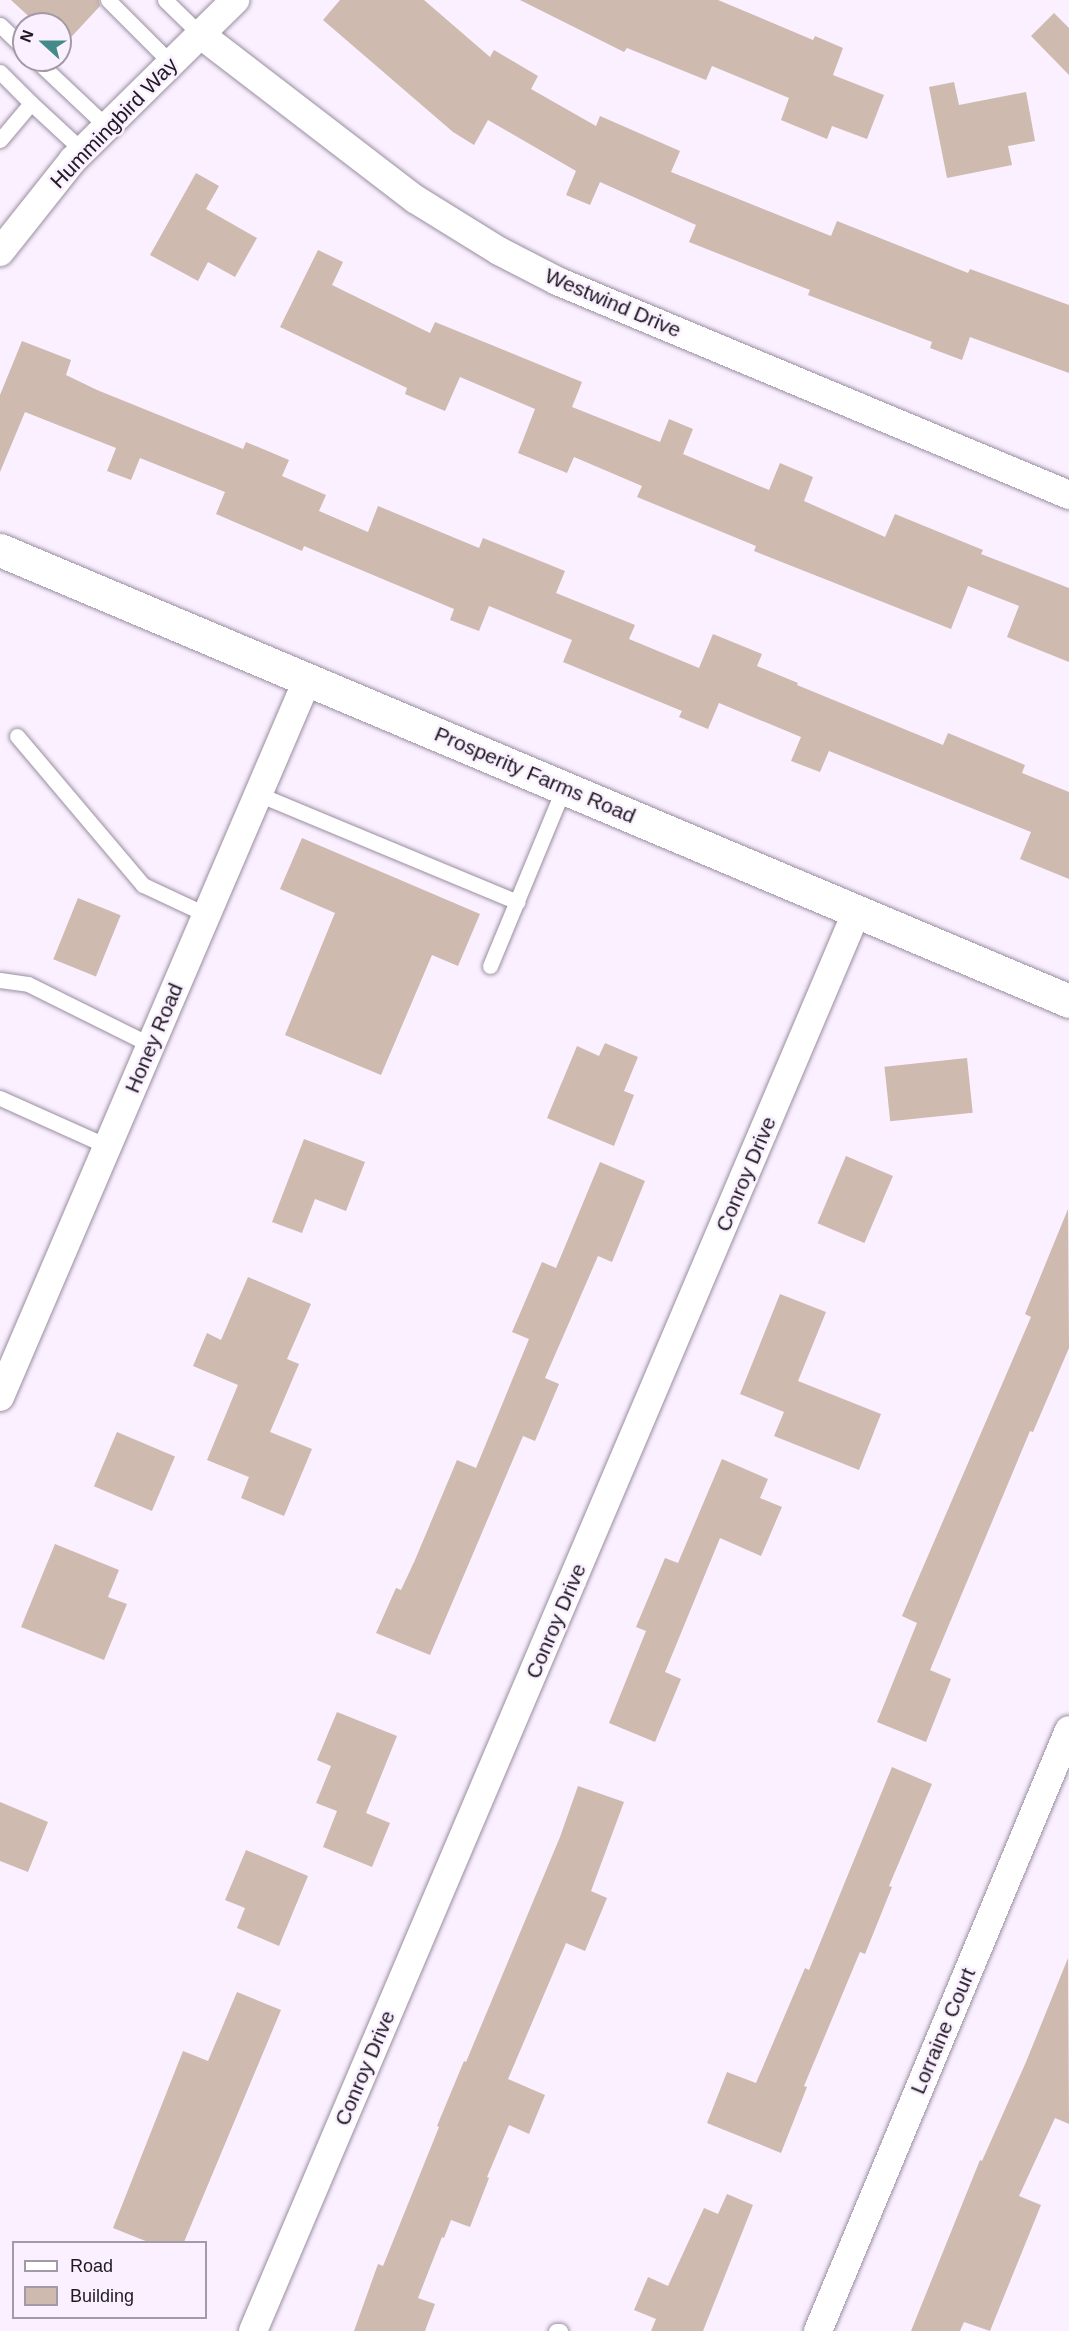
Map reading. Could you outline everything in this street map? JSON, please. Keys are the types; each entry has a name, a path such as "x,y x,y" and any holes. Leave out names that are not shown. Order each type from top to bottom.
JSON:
{"street":[{"name":"Hummingbird Way","path":"0,252 83,151 235,0"},
{"name":"Westwind Drive","path":"201,35 415,199 499,251 568,285 1069,495"},
{"name":"Prosperity Farms Road","path":"0,550 1069,1001"},
{"name":"Honey Road","path":"0,1397 308,678"},
{"name":"Conroy Drive","path":"253,2331 858,911"},
{"name":"Lorraine Court","path":"818,2331 1069,1731"}],"lane":[{"path":"108,0 171,63"},
{"path":"165,0 201,35"},
{"path":"0,26 12,37"},
{"path":"0,72 83,151"},
{"path":"49,72 107,127"},
{"path":"0,140 31,103"},
{"path":"17,736 143,885 207,915"},
{"path":"490,966 564,787"},
{"path":"258,794 517,902"},
{"path":"0,980 28,984 151,1045"},
{"path":"0,1098 107,1146"}],"building":[{"path":"11,0 99,0 100,6 72,36 72,12 24,12"},
{"path":"340,0 424,0 490,57 494,50 538,76 531,89 596,126 600,116 680,151 671,172 831,236 837,221 968,273 970,269 1069,305 1069,373 970,337 962,360 930,348 932,342 808,295 810,290 689,242 696,225 600,182 590,205 566,195 576,171 488,120 474,145 453,132 323,20"},
{"path":"520,0 718,0 813,40 815,36 843,48 833,75 884,95 867,139 832,126 827,139 781,120 789,98 712,66 706,80 627,48 624,52"},
{"path":"1054,13 1069,28 1069,75 1031,36"},
{"path":"954,82 959,105 1026,92 1035,141 1008,146 1012,165 947,178 929,87"},
{"path":"196,173 219,186 206,209 257,238 235,277 208,262 198,281 150,255"},
{"path":"318,250 343,262 332,285 430,333 435,322 582,382 572,407 660,442 669,419 693,429 683,454 769,490 780,463 813,477 804,501 885,537 895,514 983,550 981,554 1069,588 1069,662 1007,637 1019,606 968,586 951,629 754,551 756,546 637,497 642,486 574,457 567,473 518,453 535,409 460,377 445,411 405,394 407,388 280,327"},
{"path":"22,341 71,360 66,375 97,390 243,449 246,442 289,460 282,476 326,495 319,511 368,532 378,506 479,548 483,538 565,571 556,593 635,625 629,639 699,668 713,634 762,654 757,666 798,683 797,685 943,745 948,733 1025,765 1022,773 1069,792 1069,879 1020,859 1031,832 829,751 820,772 791,761 801,737 719,703 708,729 679,717 682,711 563,662 572,640 489,606 479,631 450,620 454,609 304,546 302,551 216,514 225,492 140,458 131,480 107,471 116,448 25,412 0,472 0,395"},
{"path":"302,838 480,914 458,966 432,955 381,1075 285,1035 335,913 280,889"},
{"path":"78,898 121,915 96,976 53,959"},
{"path":"605,1043 638,1057 624,1091 634,1095 614,1146 547,1118 577,1046 599,1056"},
{"path":"967,1058 973,1113 890,1121 884,1067"},
{"path":"304,1139 365,1162 346,1211 315,1199 302,1233 272,1222"},
{"path":"846,1156 893,1176 864,1243 817,1223"},
{"path":"600,1162 645,1181 612,1262 598,1256 545,1378 559,1384 535,1441 523,1436 430,1655 376,1633 396,1588 401,1590 457,1460 476,1468 529,1339 512,1332 542,1262 556,1268"},
{"path":"1068,1209 1069,1348 1033,1432 1030,1431 930,1670 951,1679 926,1742 877,1722 917,1623 902,1616 1031,1317 1025,1314"},
{"path":"248,1277 311,1304 287,1359 299,1364 270,1432 312,1449 284,1516 241,1498 249,1477 207,1460 238,1385 193,1366 207,1333 221,1340"},
{"path":"780,1294 826,1312 798,1381 881,1414 859,1470 774,1436 784,1412 740,1394"},
{"path":"117,1432 175,1457 152,1511 94,1486"},
{"path":"722,1459 768,1479 760,1498 782,1507 761,1556 720,1538 665,1672 681,1679 655,1742 609,1723 646,1631 636,1627 665,1558 678,1563"},
{"path":"55,1544 119,1570 108,1597 127,1604 104,1660 21,1627"},
{"path":"337,1712 397,1736 366,1813 390,1823 372,1867 323,1847 337,1811 316,1803 331,1766 317,1760"},
{"path":"892,1767 932,1784 889,1886 892,1887 865,1954 860,1952 804,2086 807,2087 781,2153 707,2123 727,2072 756,2083 805,1968 809,1970"},
{"path":"578,1786 624,1802 591,1891 607,1898 585,1951 566,1943 508,2079 545,2095 529,2134 509,2125 487,2177 489,2178 470,2227 451,2220 444,2238 442,2237 418,2298 435,2304 425,2331 354,2331 378,2264 383,2266 439,2127 437,2126 560,1837"},
{"path":"0,1802 48,1822 28,1872 0,1861"},
{"path":"246,1850 308,1876 279,1946 237,1928 245,1908 225,1900"},
{"path":"1068,1958 1069,2124 1055,2118 1019,2196 1041,2205 990,2331 964,2322 960,2331 911,2331 980,2160 982,2161 1026,2062"},
{"path":"237,1992 281,2010 184,2241 146,2241 113,2228 183,2051 208,2061"},
{"path":"727,2194 753,2205 703,2331 651,2331 656,2319 634,2310 648,2277 668,2286 704,2208 718,2214"}]}
